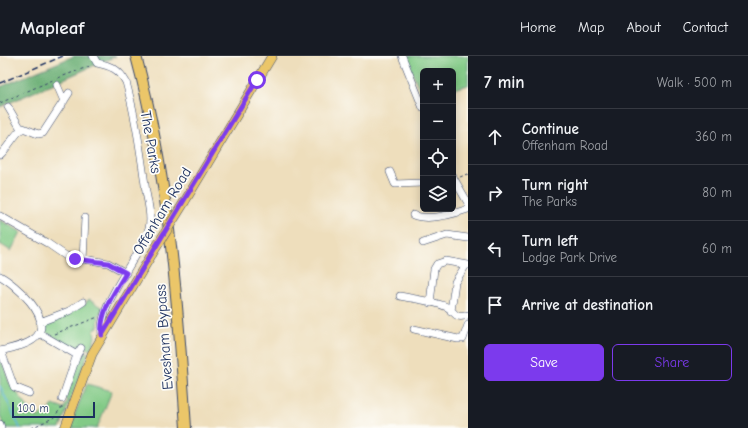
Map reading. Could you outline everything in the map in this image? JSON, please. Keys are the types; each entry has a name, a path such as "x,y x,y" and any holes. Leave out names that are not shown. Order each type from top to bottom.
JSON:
{"highway":[{"name":"Evesham Bypass","path":"136,56 154,130 164,188 172,258 186,428"}],"main road":[{"name":"Offenham Road","path":"66,428 99,333 152,254 272,56"}],"street":[{"path":"93,56 98,63"},
{"path":"402,56 421,104"},
{"name":"The Parks","path":"98,63 114,68 121,73 126,82 140,148 150,224 131,264 103,315 99,333"},
{"path":"57,85 64,101"},
{"path":"21,129 28,129 38,134 43,133 69,93"},
{"path":"56,96 64,101"},
{"path":"8,107 21,129"},
{"path":"0,155 21,129"},
{"path":"390,172 395,184 420,183"},
{"path":"456,188 468,203"},
{"path":"412,215 422,218 430,218 468,209"},
{"path":"0,216 47,243 66,256 108,263 126,273"},
{"path":"83,260 85,218"},
{"path":"423,243 447,235 468,238"},
{"path":"430,303 434,269 436,264 446,261 467,265 455,282 451,311"},
{"path":"1,278 32,302 40,322 39,333 34,339 1,351 14,387 29,393"},
{"path":"400,296 448,307 455,315 462,317 468,315"},
{"path":"40,322 69,312 83,302"},
{"path":"414,329 463,339 468,325"},
{"path":"39,333 77,355"},
{"path":"62,399 70,372 81,348"},
{"path":"0,424 1,428"}],"path":[{"path":"0,103 27,90 98,63"},
{"path":"456,178 468,174"},
{"path":"46,337 103,315"},
{"path":"31,428 46,422 58,414 66,401 62,399"}],"green space":[{"path":"74,56 116,56 0,107 0,87"},
{"path":"405,56 468,56 468,85 456,88 456,68 420,68 420,90"},
{"path":"0,220 21,232 11,251 0,244"},
{"path":"89,300 103,308 99,315 98,327 94,330 95,338 90,350 79,345 77,348 71,348 45,332 45,322 84,305"},
{"path":"83,350 88,353 60,428 4,428 0,415 0,355 9,382 35,417 38,417 46,409 48,411 53,405 64,409 68,400 65,398 72,374"},
{"path":"87,384 112,391 97,428 69,428"}],"waterway":[{"path":"0,386 20,428"}],"railway":[{"path":"0,83 63,56"}],"route":[{"path":"75,259 108,263 126,273 103,313 101,326 102,335 257,80"}]}
